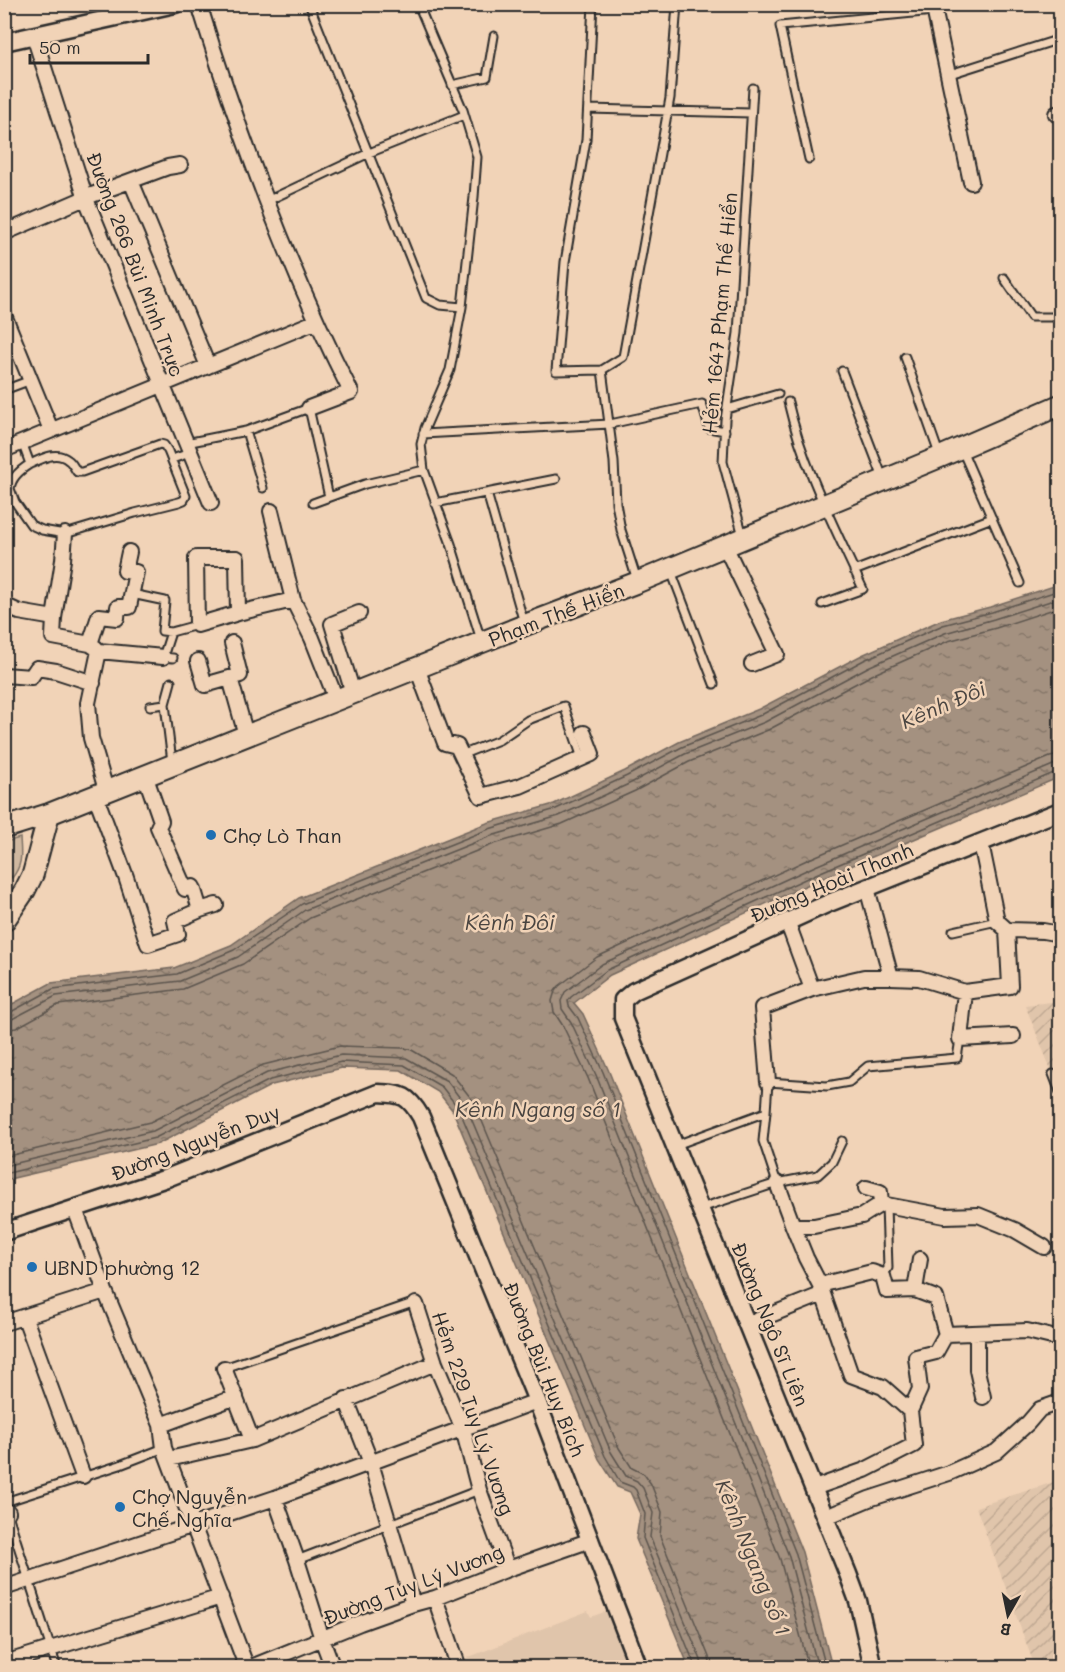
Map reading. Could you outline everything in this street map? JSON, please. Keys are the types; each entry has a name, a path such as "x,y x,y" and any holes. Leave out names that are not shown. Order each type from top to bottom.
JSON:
{"main road":[{"name":"Phạm Thế Hiển","path":"4,828 49,814 638,582 1060,405"},
{"path":"7,908 33,874 49,814"}],"street":[{"path":"199,4 222,77 267,201 307,301 351,392 309,408"},
{"path":"4,42 148,7 170,5"},
{"path":"933,8 971,182"},
{"name":"Đường 266 Bùi Minh Trực","path":"34,36 86,199 211,503"},
{"path":"4,233 131,181 168,167 180,165"},
{"name":"Đường 266 Bùi Minh Trực","path":"131,181 208,366"},
{"path":"4,315 51,430"},
{"path":"4,450 316,321"},
{"path":"271,511 293,600 345,696"},
{"path":"66,534 52,637 95,647 168,657"},
{"path":"725,546 777,654 752,664"},
{"path":"129,552 125,571 136,572 129,607 118,607 117,618 99,616 93,683 88,703 91,738 101,792 148,944 178,934 174,921 216,905"},
{"path":"238,613 237,558 196,558 197,625 293,600"},
{"path":"4,604 19,612 54,618"},
{"path":"345,696 332,624 359,613"},
{"path":"198,661 205,685 240,675 232,643"},
{"path":"417,668 445,743 457,746 481,796 520,786 592,754 584,733"},
{"path":"4,675 31,677 37,669 56,671 93,683"},
{"path":"230,678 246,735"},
{"path":"145,775 160,821 158,827 185,889 193,887 200,910"},
{"name":"Đường Hoài Thanh","path":"623,1000 634,991 787,921 1060,811"},
{"path":"768,1082 762,1008 813,989 864,977 919,978 965,992 1010,986 1002,926 981,843"},
{"path":"867,888 891,977"},
{"path":"787,921 813,989"},
{"path":"1002,926 1060,934"},
{"path":"965,992 960,1039 1013,1036"},
{"name":"Đường Ngô Sĩ Liên","path":"623,1000 623,1017 858,1601 873,1668"},
{"name":"Đường Nguyễn Duy","path":"4,1232 167,1178 378,1093 399,1094"},
{"name":"Đường Bùi Huy Bích","path":"399,1094 413,1103 421,1117 537,1401 639,1668"},
{"path":"777,1183 806,1258 822,1290 851,1375 883,1386 910,1411"},
{"path":"866,1188 880,1192 884,1204"},
{"path":"793,1226 814,1226 862,1216 884,1204 945,1216 978,1215 1015,1230 1044,1247"},
{"path":"75,1209 105,1291 161,1425 167,1453 248,1668"},
{"path":"915,1290 920,1259"},
{"path":"748,1324 822,1290 872,1272 883,1276 887,1291 915,1290 936,1298 946,1334 936,1352 915,1357 920,1389 910,1411 914,1445 865,1470 814,1488"},
{"path":"4,1323 105,1291"},
{"name":"Hẻm 229 Tuy Lý Vương","path":"416,1304 435,1364 462,1429 479,1490 508,1569"},
{"path":"25,1317 83,1476"},
{"path":"946,1334 1027,1331 1060,1339"},
{"path":"978,1333 977,1370 983,1397"},
{"path":"167,1453 252,1440 435,1364"},
{"path":"224,1368 252,1440"},
{"path":"161,1425 236,1397"},
{"path":"346,1400 371,1463 413,1604"},
{"path":"4,1588 275,1497 537,1401"},
{"path":"826,1517 950,1473 996,1452 1040,1409 1060,1402"},
{"path":"275,1497 333,1668"},
{"name":"Đường Tuy Lý Vương","path":"248,1668 360,1623 435,1598 591,1540"},
{"path":"4,1664 221,1597"},
{"path":"435,1598 459,1668"}],"lane":[{"path":"309,4 426,298 440,305 462,307"},
{"path":"418,4 465,115 477,157 462,307 450,370 425,428 421,444 424,470 451,544 481,642"},
{"path":"592,4 586,140 565,262 556,371 602,370 623,357 667,112 677,4"},
{"path":"809,159 780,26 933,8"},
{"path":"452,85 487,77 494,36"},
{"path":"947,75 1060,39"},
{"name":"Hẻm 1647 Phạm Thế Hiển","path":"744,538 723,462 727,409 738,333 753,88"},
{"path":"588,109 752,113"},
{"path":"267,201 369,153 465,115"},
{"path":"1004,278 1031,317 1060,317"},
{"path":"905,357 940,457"},
{"path":"602,370 610,424 619,521 638,582"},
{"path":"842,371 884,480"},
{"path":"4,390 31,380"},
{"path":"727,409 778,394"},
{"path":"788,402 795,431 863,589 822,604"},
{"path":"423,434 610,424 702,404 709,428 725,431"},
{"path":"172,459 188,448 246,431 309,408 329,497"},
{"path":"246,431 263,488"},
{"path":"22,442 30,464"},
{"path":"160,444 164,445 172,459 186,496 184,500 66,534 42,530 31,525 15,502 10,489 10,484 17,474 30,464 47,456 57,455 70,461 77,472 160,444"},
{"path":"961,448 1020,583"},
{"path":"312,503 365,484 424,470"},
{"path":"435,503 556,479"},
{"path":"487,493 525,625"},
{"path":"854,571 992,518"},
{"path":"670,569 714,684"},
{"path":"132,594 165,601 162,631 171,633 197,625"},
{"path":"168,657 171,633"},
{"path":"171,682 165,704 172,764"},
{"path":"150,706 165,704"},
{"path":"461,755 499,740 528,720 564,706 582,758"},
{"path":"953,931 1002,926"},
{"path":"777,1183 763,1141 768,1082 827,1086 849,1082 868,1066 957,1058 960,1039"},
{"path":"1053,1074 1060,1092"},
{"path":"676,1145 766,1112"},
{"path":"701,1208 777,1183 818,1175 832,1162 842,1141"},
{"path":"883,1276 888,1268 884,1204"},
{"path":"224,1368 410,1304 416,1304"},
{"path":"57,1668 6,1508 83,1476 167,1453"},
{"path":"297,1560 479,1490"}],"shaded area":[{"path":"20,838 20,864 12,878 5,867 5,842"},
{"path":"1060,1001 1060,1092 1025,1005"},
{"path":"1060,1480 1060,1667 1035,1667 976,1507"},
{"path":"612,1609 633,1667 463,1668 461,1660 588,1611 591,1617"}],"water":[{"name":"Kênh Đôi","path":"1060,584 1060,777 818,880 610,975 574,1003 583,1014 608,1069 802,1552 832,1667 689,1667 636,1539 640,1514 630,1492 617,1487 599,1459 453,1111 438,1092 401,1070 342,1068 272,1085 158,1144 5,1180 5,1008 51,983 174,968 231,945 299,898 487,823 554,804 625,771 679,742 759,709 862,655 941,620"}],"place":[{"name":"Chợ Lò Than","path":"211,835"},
{"name":"UBND phường 12","path":"32,1267"},
{"name":"Chợ Nguyễn Chế Nghĩa","path":"120,1507"}],"water label":[{"name":"Kênh Ngang số 1","path":"538,1108"},
{"name":"Kênh Ngang số 1","path":"754,1557"}]}
